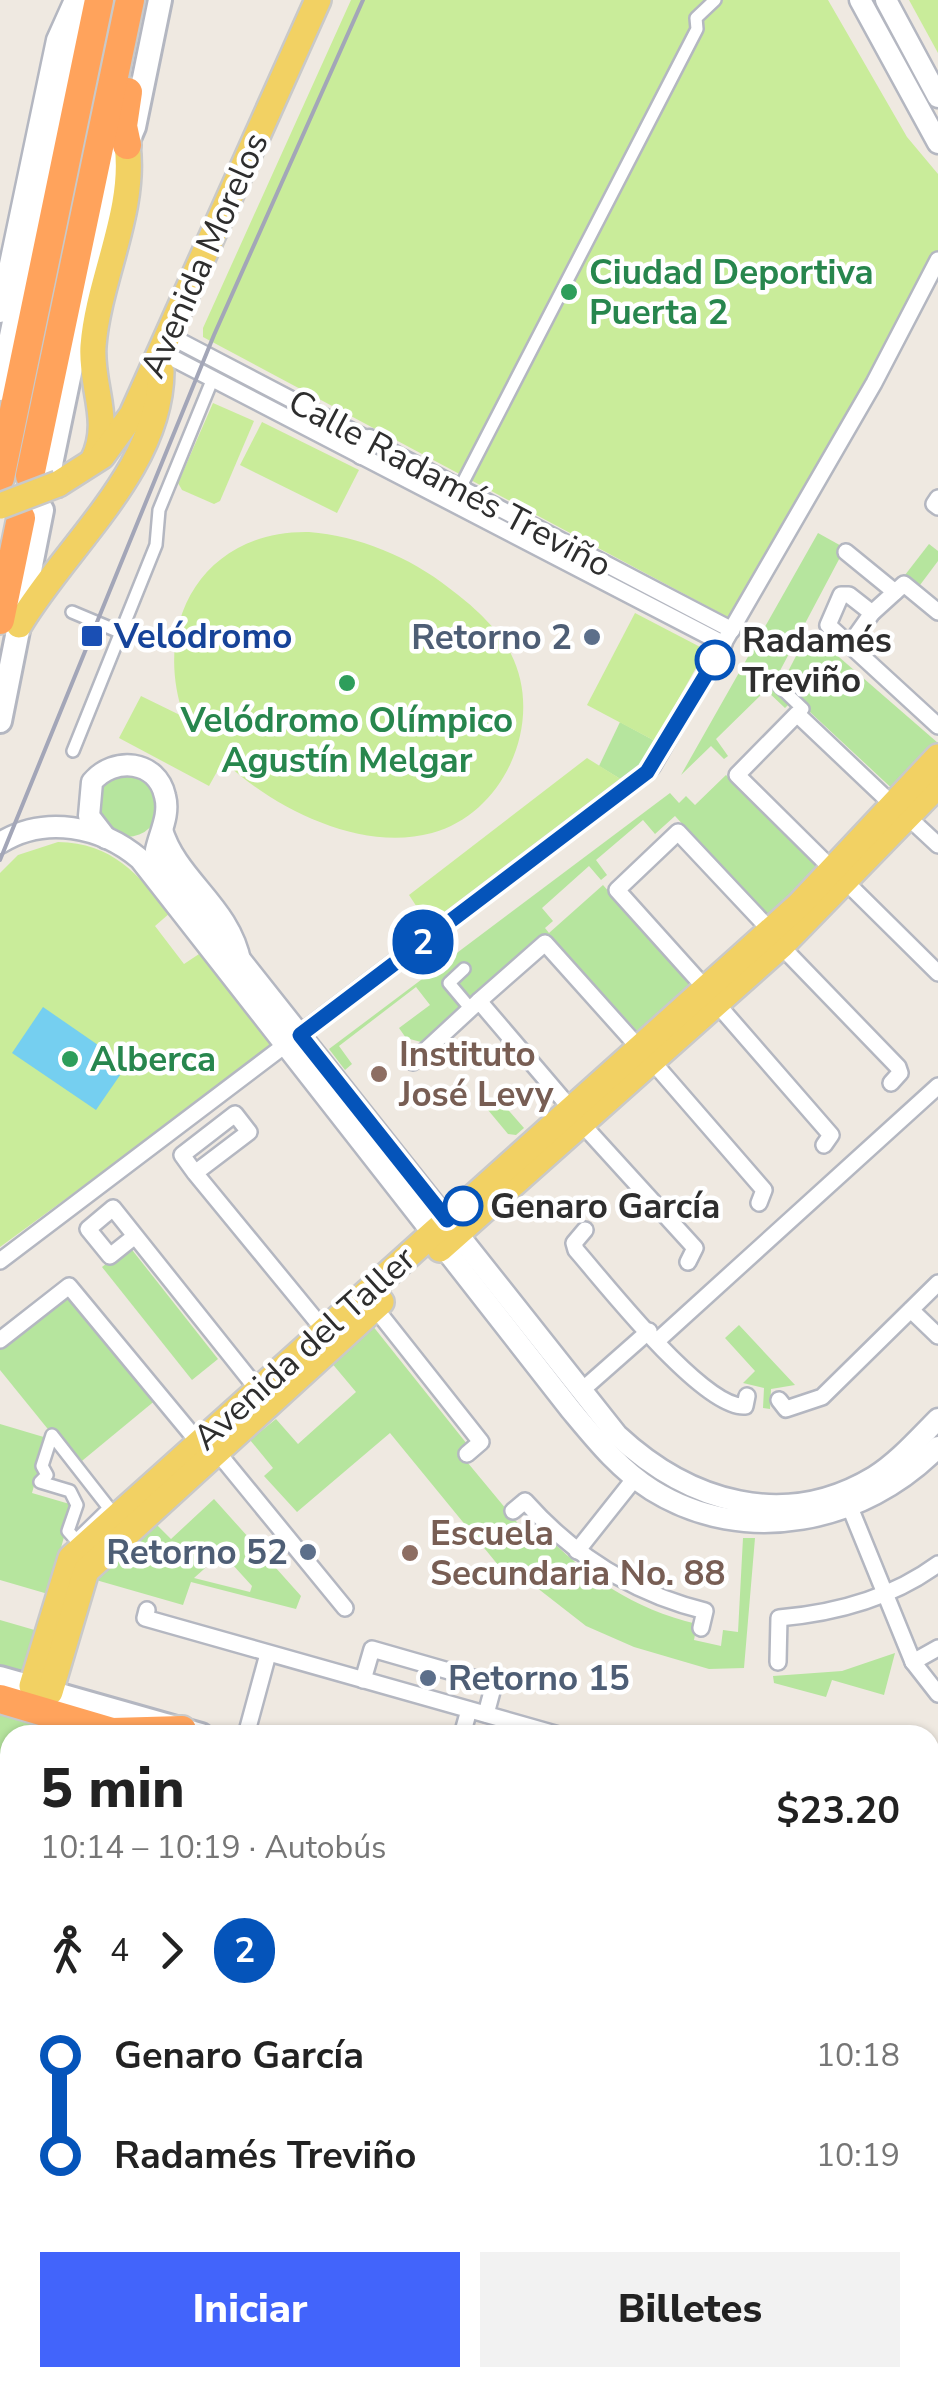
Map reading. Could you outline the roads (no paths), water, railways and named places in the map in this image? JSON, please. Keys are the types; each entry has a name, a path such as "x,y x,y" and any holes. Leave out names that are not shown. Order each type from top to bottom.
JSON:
{"highway":[{"path":"0,478 99,0"},
{"path":"46,476 130,0"},
{"path":"127,145 124,117 146,0"},
{"path":"10,623 21,511"},
{"path":"0,1699 87,1725"}],"main road":[{"path":"0,389 76,26 76,0"},
{"path":"46,476 108,185 127,145 160,0"},
{"name":"Avenida Morelos","path":"21,511 46,476 90,466 122,431 318,0"},
{"path":"90,466 102,428 93,346 127,178 127,145"},
{"path":"0,721 10,623 138,454 158,400 165,343"},
{"name":"Avenida del Taller","path":"902,813 938,756"},
{"name":"Avenida del Taller","path":"41,1689 86,1571 259,1391 299,1365 324,1330 445,1233 577,1118 841,877 902,813 938,785"},
{"name":"Avenida del Taller","path":"207,1444 299,1365 375,1308 445,1233"},
{"path":"0,1678 167,1725"}],"street":[{"path":"0,312 57,40 76,0"},
{"path":"460,488 697,30 696,18 714,0"},
{"path":"860,0 938,143"},
{"path":"886,0 938,97"},
{"path":"0,1261 647,772 728,637 938,260"},
{"name":"Calle Radamés Treviño","path":"165,343 214,378 460,488 728,637"},
{"name":"Calle Radamés Treviño","path":"165,343 728,637"},
{"path":"73,751 156,546 158,510 214,378"},
{"path":"846,552 895,592"},
{"path":"850,644 872,613 904,584 938,612"},
{"path":"872,613 849,595 838,598 828,625 938,726"},
{"path":"72,612 122,633"},
{"path":"778,684 803,709 737,774 938,973"},
{"path":"797,714 938,845"},
{"path":"106,838 89,816 88,790 104,770 122,764 148,770 160,782 167,801 156,850 159,857 244,966 295,1040"},
{"path":"0,843 54,826 106,838 134,854 295,1040 636,1478 694,1510 792,1521 876,1496 912,1459 938,1419"},
{"path":"824,1144 831,1135 616,890 678,832 898,1067 900,1073 891,1082"},
{"path":"412,1062 545,942 764,1190 758,1203"},
{"path":"464,969 449,983 474,1005 695,1248 695,1255 688,1262"},
{"path":"582,1391 653,1336 938,1086"},
{"path":"195,1173 324,1330"},
{"path":"586,1230 574,1243 576,1250 713,1398 742,1407 747,1396"},
{"path":"445,1233 582,1391 610,1441 664,1476 747,1513 822,1497 938,1447"},
{"path":"135,1236 259,1391"},
{"path":"779,1400 782,1407 796,1408 822,1397 938,1283"},
{"path":"0,1340 69,1286 345,1608"},
{"path":"375,1308 482,1442 467,1454"},
{"path":"911,1310 938,1336"},
{"path":"52,1435 76,1465 109,1508 76,1540 68,1531 77,1505 70,1491 40,1482 48,1475 42,1466 52,1435"},
{"path":"577,1551 636,1478"},
{"path":"514,1511 525,1500 577,1551 644,1592 704,1611 702,1628"},
{"path":"849,1505 913,1662 938,1694"},
{"path":"778,1662 779,1618 825,1612 885,1594 938,1564"},
{"path":"147,1610 146,1618 525,1725"},
{"path":"913,1662 938,1648"},
{"path":"363,1680 372,1650 392,1655 494,1684 486,1714"},
{"path":"249,1725 268,1654"},
{"path":"465,1725 469,1710"}],"water":[{"name":"Alberca","path":"43,1007 127,1065 96,1110 12,1053"}],"railway":[{"path":"0,860 214,335 363,0"}],"place":[{"name":"Ciudad Deportiva Puerta 2","path":"569,292"},
{"name":"Velódromo","path":"92,636"},
{"name":"Retorno 2","path":"592,637"},
{"name":"Radamés Treviño","path":"715,660"},
{"name":"Velódromo Olímpico Agustín Melgar","path":"347,683"},
{"name":"Alberca","path":"70,1059"},
{"name":"Instituto José Levy","path":"379,1074"},
{"name":"Genaro García","path":"463,1206"},
{"name":"Retorno 52","path":"308,1552"},
{"name":"Escuela Secundaria No. 88","path":"410,1553"},
{"name":"Retorno 15","path":"428,1678"}]}
